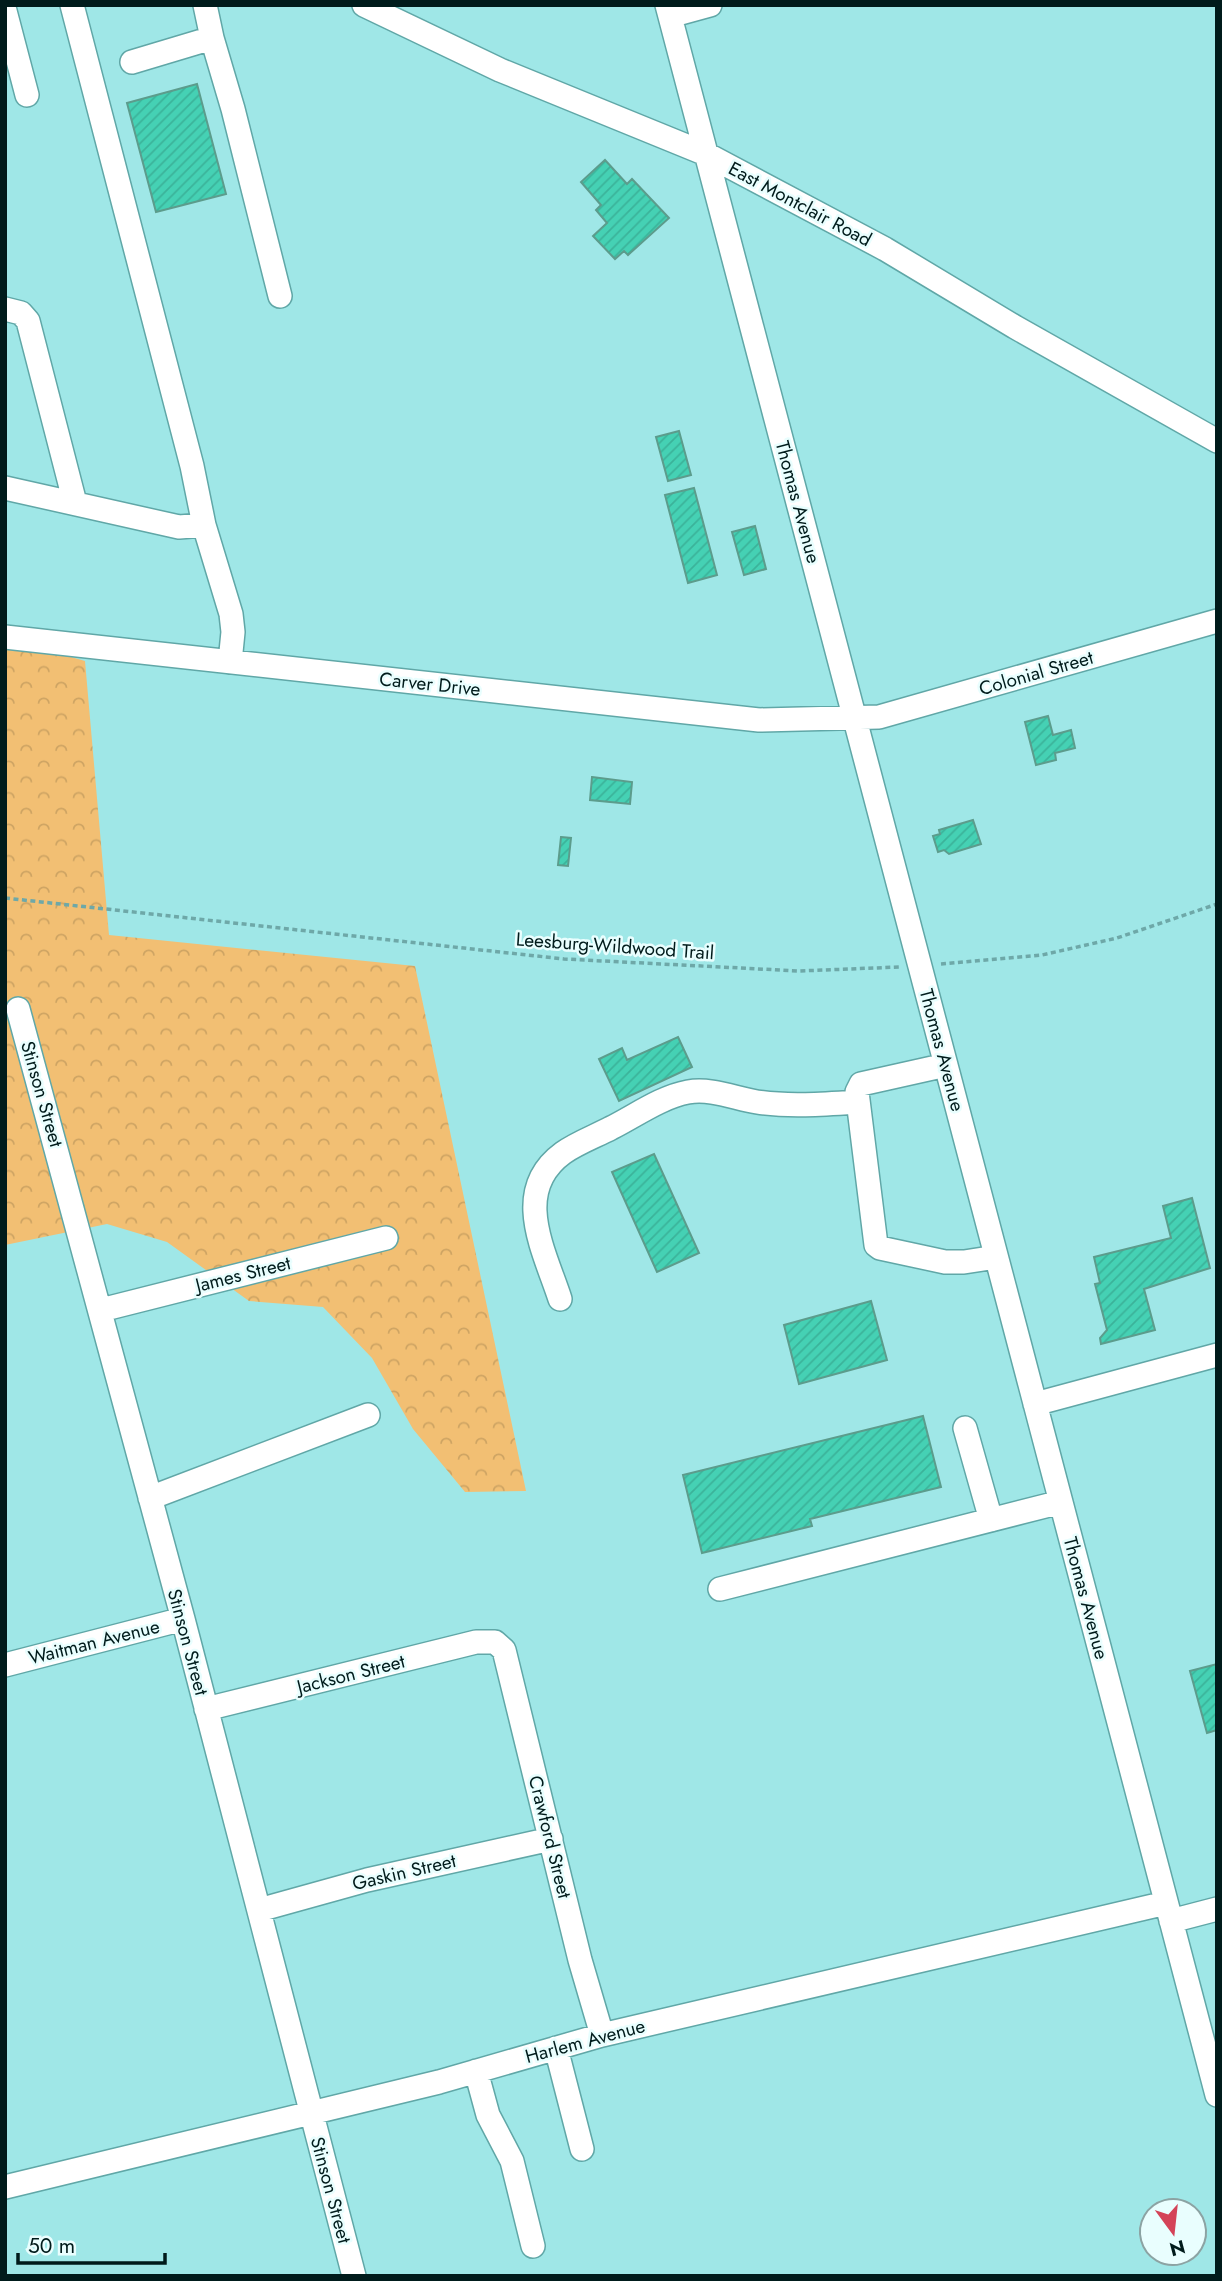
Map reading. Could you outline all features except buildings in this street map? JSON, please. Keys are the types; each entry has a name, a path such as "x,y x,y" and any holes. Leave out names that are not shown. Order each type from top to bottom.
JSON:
{"street":[{"path":"72,5 192,466 204,524 231,614 233,632 230,662"},
{"path":"205,5 280,296"},
{"name":"East Montclair Road","path":"364,5 500,70 706,154 885,249 1217,441"},
{"path":"668,11 710,5"},
{"path":"5,11 27,95"},
{"name":"Thomas Avenue","path":"668,11 1217,2095"},
{"path":"132,62 212,38"},
{"path":"5,310 21,313 28,321 75,503"},
{"path":"5,488 179,527 204,524"},
{"name":"Colonial Street","path":"855,718 880,717 1217,621"},
{"name":"Carver Drive","path":"5,637 759,720 855,718"},
{"name":"Stinson Street","path":"18,1009 183,1619 354,2276"},
{"path":"946,1065 860,1084 856,1092 876,1245 945,1262 996,1257"},
{"path":"560,1299 539,1236 533,1203 542,1176 563,1153 658,1104 688,1092 717,1093 758,1102 792,1104 858,1102"},
{"name":"James Street","path":"101,1310 386,1238"},
{"path":"1035,1404 1217,1355"},
{"path":"150,1498 368,1415"},
{"path":"965,1428 991,1520"},
{"path":"720,1589 1061,1502"},
{"name":"Waitman Avenue","path":"5,1665 183,1619"},
{"name":"Jackson Street","path":"206,1709 476,1642 495,1642"},
{"name":"Crawford Street","path":"495,1642 504,1650 580,1960 602,2035"},
{"name":"Gaskin Street","path":"259,1910 367,1880 551,1839"},
{"name":"Harlem Avenue","path":"5,2187 311,2115 602,2035 1169,1912 1217,1909"},
{"path":"556,2048 582,2148"},
{"path":"476,2071 488,2115 512,2161 533,2246"}],"path":[{"name":"Leesburg-Wildwood Trail","path":"5,898 564,959 799,971 919,967 1042,955 1117,938 1217,904"}],"green space":[{"path":"5,638 85,661 109,935 415,966 526,1491 465,1492 413,1429 372,1358 323,1307 249,1301 167,1242 107,1224 5,1245"}]}
